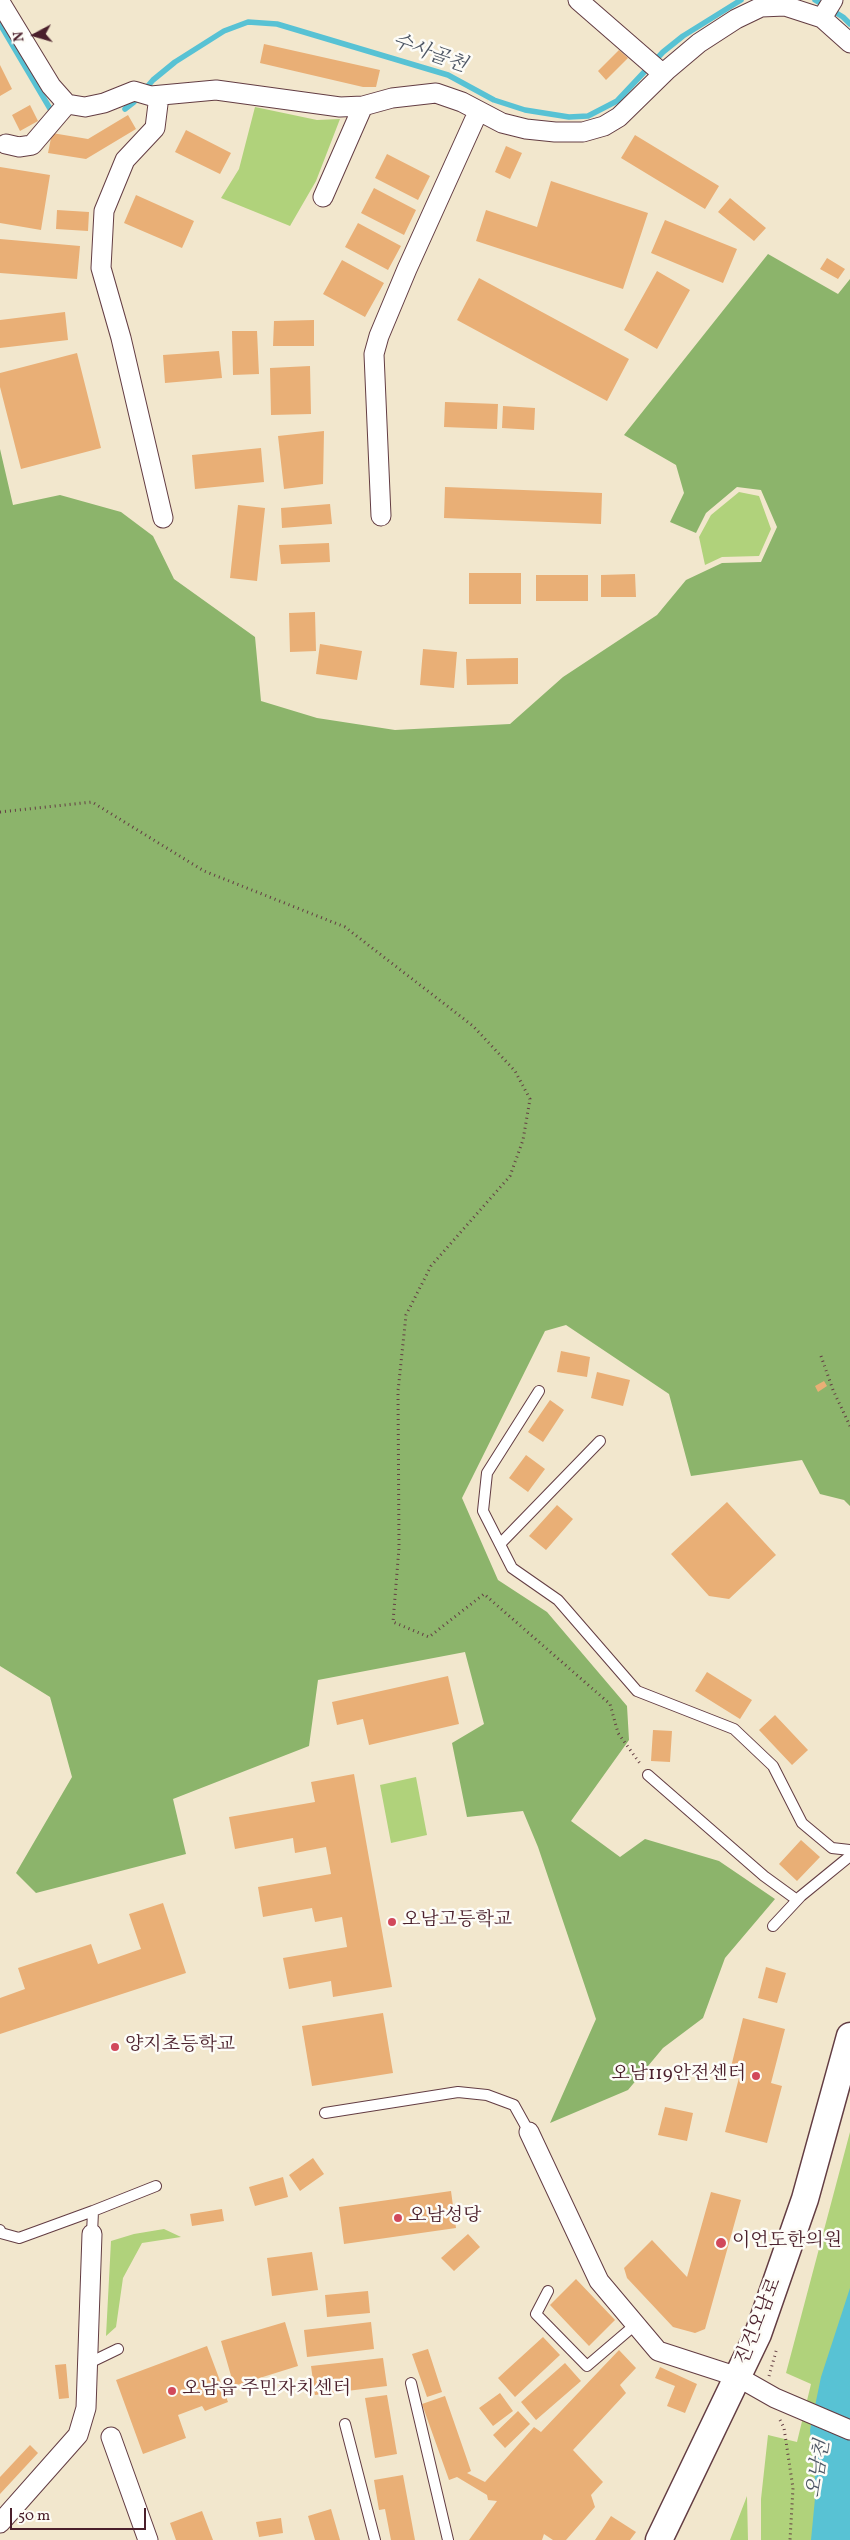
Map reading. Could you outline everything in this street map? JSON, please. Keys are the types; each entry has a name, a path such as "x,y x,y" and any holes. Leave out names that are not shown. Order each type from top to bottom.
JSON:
{"main road":[{"name":"진건오남로","path":"659,2540 758,2334 805,2199 850,2036"}],"street":[{"path":"578,0 655,66"},
{"path":"0,2 51,86 67,104 85,107 148,94 216,90 319,105 363,106 392,98 436,93 462,102 478,112 502,122 526,129 583,132 604,126 619,117 655,66 699,43 736,19 761,7 818,8 850,43"},
{"path":"148,94 155,128 125,160 104,211 102,268 121,338 163,518"},
{"path":"6,144 19,148 32,145 67,104"},
{"path":"323,197 363,106"},
{"path":"381,516 374,354 378,336 478,112"},
{"path":"529,2132 598,2281 658,2351 738,2377 770,2395 850,2430"},
{"path":"0,2523 78,2435 86,2408 92,2234"},
{"path":"111,2437 148,2540"}],"lane":[{"path":"539,1391 487,1473 483,1511 512,1568 558,1600 637,1691 734,1729 772,1766 802,1823 832,1848 850,1850"},
{"path":"500,1544 600,1441"},
{"path":"648,1775 764,1876 797,1900"},
{"path":"773,1926 797,1900 850,1856"},
{"path":"325,2113 458,2092 488,2095 514,2105 529,2132"},
{"path":"0,2230 1,2233 19,2238 156,2186"},
{"path":"92,2234 93,2211"},
{"path":"548,2291 536,2314 587,2366 635,2324"},
{"path":"88,2364 118,2349"},
{"path":"411,2383 448,2540"},
{"path":"345,2424 375,2540"}],"path":[{"path":"0,812 92,802 204,870 345,927 473,1026 515,1071 530,1099 522,1140 510,1176 431,1266 406,1315 398,1391 399,1548 392,1622 429,1637 484,1594 610,1704 618,1733 648,1775"},
{"path":"821,1356 833,1390 850,1426"},
{"path":"778,2344 770,2395 784,2428 793,2488 790,2540"}],"green space":[{"path":"255,107 317,120 340,119 316,181 290,226 221,198 239,169"},
{"path":"768,254 838,294 850,279 850,1506 844,1500 820,1494 802,1460 691,1476 669,1394 566,1325 545,1331 462,1498 498,1580 547,1612 627,1706 629,1740 571,1821 620,1857 645,1839 719,1861 775,1899 725,1958 703,2018 663,2048 628,2090 550,2123 596,2019 538,1847 523,1811 467,1817 452,1743 484,1724 465,1652 318,1680 309,1746 173,1799 186,1854 36,1893 16,1873 72,1777 50,1697 0,1666 0,449 13,505 60,495 121,512 153,536 174,579 255,637 261,701 317,718 395,730 510,724 563,677 657,615 686,580 722,563 761,562 777,527 761,490 737,487 706,513 696,533 670,522 684,493 676,465 624,435"},
{"path":"739,492 759,496 771,529 759,556 722,557 705,565 699,537 711,515"},
{"path":"416,1777 427,1835 391,1843 380,1785"},
{"path":"850,2132 850,2540 761,2540 761,2499 768,2435 797,2442 811,2384 786,2373"},
{"path":"164,2229 181,2237 142,2243 123,2278 116,2327 106,2336 111,2241 134,2234"},
{"path":"747,2496 748,2540 730,2540"}],"water":[{"name":"오남천","path":"850,2288 850,2540 811,2540 816,2488 810,2430 821,2377"}],"building":[{"path":"264,44 380,70 376,87 363,87 260,63"},
{"path":"619,50 628,58 606,80 598,71"},
{"path":"0,65 12,89 0,96"},
{"path":"30,105 38,121 20,131 12,115"},
{"path":"128,115 136,129 86,159 48,153 52,133 88,139"},
{"path":"186,130 231,153 220,174 175,152"},
{"path":"635,135 719,186 705,209 621,158"},
{"path":"506,146 522,153 510,179 495,172"},
{"path":"387,154 430,176 418,200 375,178"},
{"path":"0,167 50,175 41,230 0,223"},
{"path":"551,181 648,213 623,289 476,241 486,210 537,227"},
{"path":"374,188 416,210 404,235 361,213"},
{"path":"136,195 194,221 182,248 124,223"},
{"path":"730,198 766,228 754,241 718,212"},
{"path":"57,210 89,212 88,231 56,229"},
{"path":"665,220 737,249 723,283 651,253"},
{"path":"358,223 401,246 388,270 345,247"},
{"path":"0,239 80,246 77,279 0,273"},
{"path":"827,258 845,269 838,279 820,269"},
{"path":"342,260 384,283 365,317 323,294"},
{"path":"657,271 690,290 657,349 624,330"},
{"path":"479,278 629,359 607,401 457,320"},
{"path":"65,312 68,340 0,348 0,320"},
{"path":"314,320 314,346 273,346 274,321"},
{"path":"232,331 257,331 259,374 233,375"},
{"path":"219,351 222,378 165,383 163,355"},
{"path":"77,353 101,448 21,469 0,387 0,373"},
{"path":"310,366 311,414 271,415 270,368"},
{"path":"445,402 498,404 497,429 444,427"},
{"path":"503,406 535,408 534,430 502,428"},
{"path":"324,431 323,484 284,489 278,436"},
{"path":"261,448 264,482 195,489 192,455"},
{"path":"445,487 602,493 601,524 444,518"},
{"path":"330,504 332,524 282,528 281,508"},
{"path":"238,505 265,508 257,581 230,578"},
{"path":"329,543 330,562 281,564 279,545"},
{"path":"469,573 521,573 521,604 469,604"},
{"path":"635,574 636,597 601,597 601,575"},
{"path":"536,575 588,575 588,601 536,601"},
{"path":"315,612 316,651 290,652 289,613"},
{"path":"320,644 362,651 357,680 316,674"},
{"path":"423,649 457,652 454,688 420,685"},
{"path":"518,658 518,684 467,685 466,659"},
{"path":"561,1351 590,1357 587,1377 557,1372"},
{"path":"597,1372 630,1380 623,1406 591,1398"},
{"path":"824,1381 827,1386 818,1392 815,1386"},
{"path":"550,1400 564,1410 543,1442 528,1432"},
{"path":"526,1455 545,1469 528,1492 509,1478"},
{"path":"727,1502 776,1555 729,1599 709,1596 671,1554"},
{"path":"557,1505 573,1519 546,1550 529,1536"},
{"path":"707,1672 752,1700 740,1719 695,1691"},
{"path":"448,1676 459,1724 369,1745 363,1719 337,1725 332,1702"},
{"path":"775,1715 808,1750 792,1765 759,1730"},
{"path":"653,1730 672,1731 670,1762 651,1761"},
{"path":"354,1774 392,1987 333,1997 331,1981 289,1989 283,1958 347,1947 342,1917 315,1922 312,1908 263,1917 258,1887 331,1874 326,1847 295,1853 293,1838 235,1849 229,1817 315,1802 311,1782"},
{"path":"801,1840 820,1857 797,1881 779,1864"},
{"path":"163,1903 186,1973 0,2034 0,1998 25,1989 18,1968 91,1944 98,1964 141,1949 129,1914"},
{"path":"766,1967 786,1973 777,2003 758,1998"},
{"path":"383,2013 393,2073 312,2086 302,2026"},
{"name":"오남119안전센터","path":"743,2018 785,2029 771,2083 782,2086 767,2143 725,2132 741,2070 731,2067"},
{"path":"665,2107 693,2113 687,2141 658,2135"},
{"path":"313,2158 324,2174 300,2191 289,2175"},
{"path":"283,2177 288,2197 255,2206 249,2187"},
{"name":"오남성당","path":"451,2191 456,2228 344,2244 339,2207"},
{"path":"711,2192 741,2200 705,2329 695,2333 673,2327 627,2278 624,2268 652,2240 687,2277"},
{"path":"222,2209 224,2221 192,2226 190,2214"},
{"path":"468,2234 480,2247 454,2271 441,2258"},
{"path":"312,2252 318,2290 272,2296 267,2258"},
{"path":"576,2279 615,2320 589,2346 550,2305"},
{"path":"368,2291 370,2313 327,2317 325,2295"},
{"path":"285,2322 298,2366 234,2386 221,2341"},
{"path":"371,2322 374,2349 307,2357 304,2330"},
{"path":"543,2337 560,2355 515,2397 498,2378"},
{"name":"오남읍 주민자치센터","path":"207,2346 228,2402 205,2411 202,2406 178,2415 186,2438 143,2454 116,2380"},
{"path":"428,2349 442,2392 427,2397 412,2354"},
{"path":"619,2350 636,2368 620,2385 626,2393 573,2450 603,2482 591,2495 595,2507 566,2540 553,2540 544,2534 542,2540 469,2540 497,2501 488,2500 487,2495 457,2477 449,2480 422,2404 445,2396 471,2471 467,2473 485,2482 534,2427 541,2432"},
{"path":"383,2358 387,2386 315,2395 311,2366"},
{"path":"565,2363 581,2381 536,2420 521,2402"},
{"path":"66,2364 69,2398 59,2399 55,2365"},
{"path":"660,2367 697,2384 685,2413 667,2406 675,2386 655,2378"},
{"path":"500,2393 513,2411 493,2426 479,2408"},
{"path":"387,2395 397,2454 375,2458 365,2398"},
{"path":"518,2411 530,2424 505,2448 493,2435"},
{"path":"30,2445 38,2453 0,2494 0,2477"},
{"path":"403,2475 415,2540 391,2540 385,2509 379,2510 374,2480"},
{"path":"331,2509 340,2540 315,2540 308,2516"},
{"path":"202,2511 213,2540 176,2540 170,2523"},
{"path":"611,2516 636,2532 630,2540 595,2540"},
{"path":"281,2518 283,2533 259,2537 256,2522"}],"waterway":[{"name":"수사골천","path":"125,109 134,102 153,80 175,62 224,31 248,22 277,24 448,75 494,100 525,110 569,117 588,116 617,101 663,52 683,36 741,0"},
{"name":"수사골천","path":"815,0 843,17 850,24"},
{"name":"수사골천","path":"0,24 52,112"}],"place":[{"name":"오남고등학교","path":"392,1922"},
{"name":"양지초등학교","path":"115,2047"},
{"name":"오남119안전센터","path":"756,2076"},
{"name":"오남성당","path":"398,2218"},
{"name":"이언도한의원","path":"721,2243"},
{"name":"오남읍 주민자치센터","path":"172,2391"}]}
